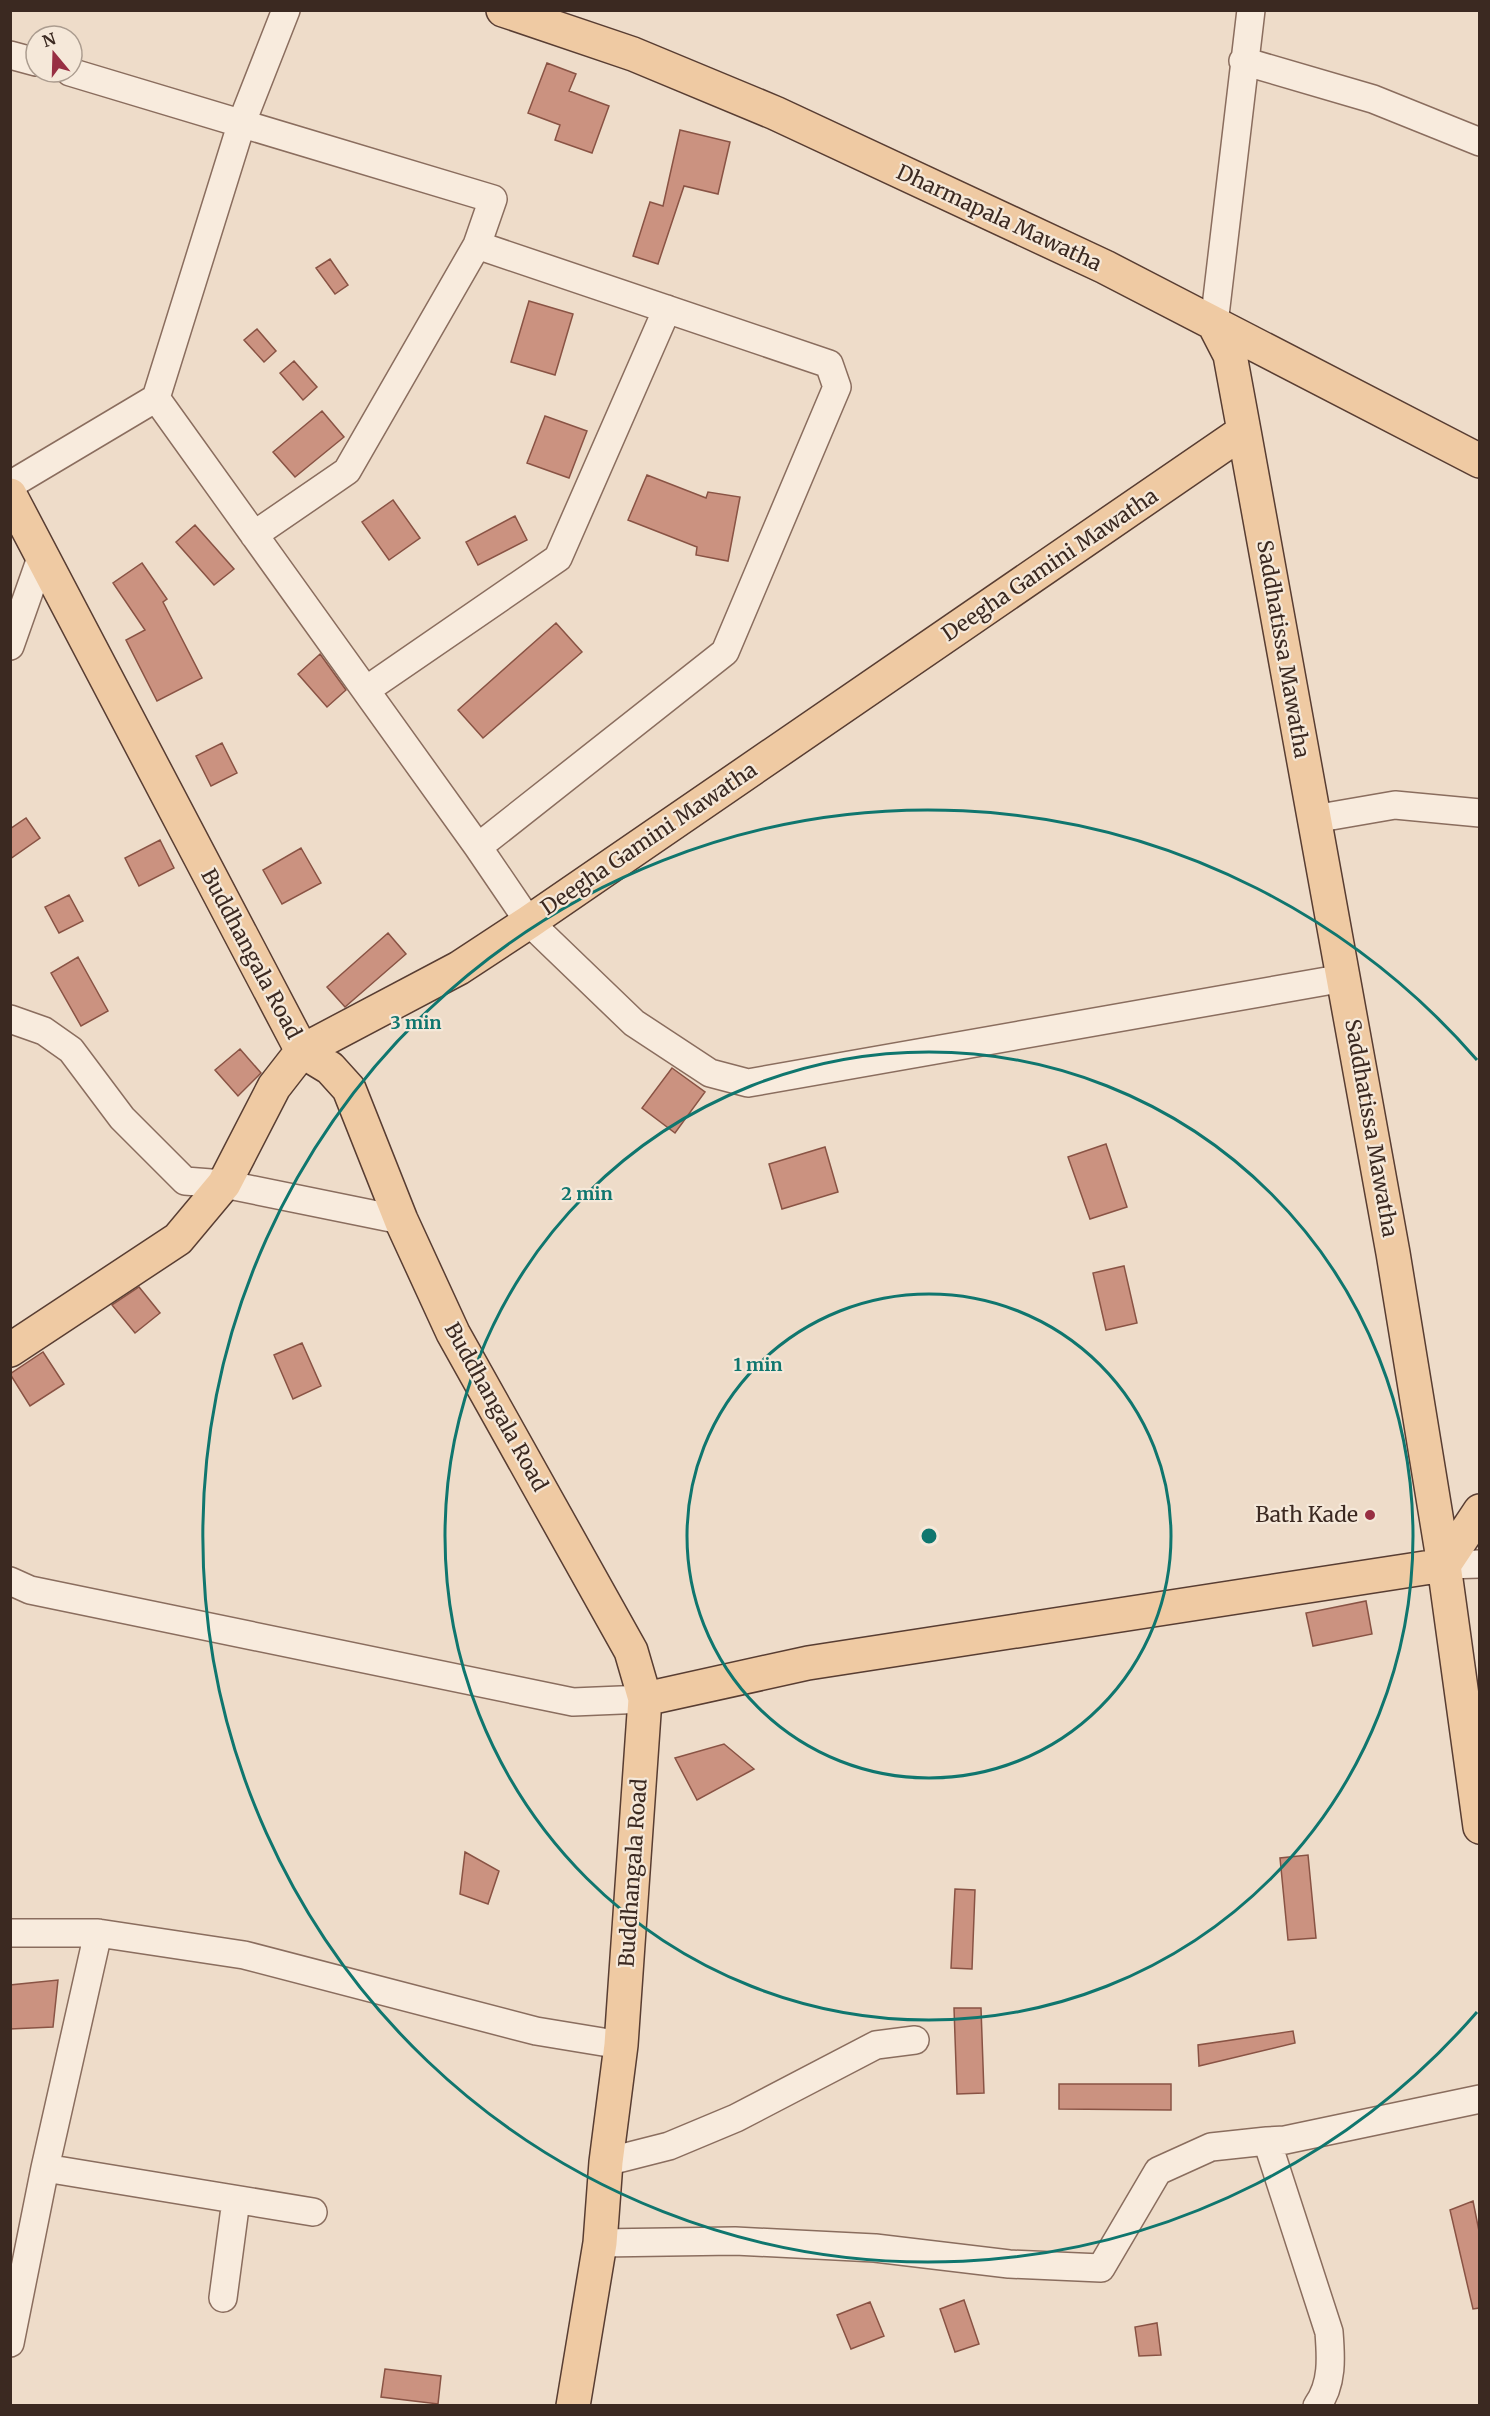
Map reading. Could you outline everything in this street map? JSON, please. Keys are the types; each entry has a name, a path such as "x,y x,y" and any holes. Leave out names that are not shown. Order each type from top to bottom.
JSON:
{"main road":[{"name":"Dharmapala Mawatha","path":"503,10 633,54 775,113 1105,267 1479,461"},
{"path":"1214,324 1230,356 1244,431"},
{"name":"Saddhatissa Mawatha","path":"1244,431 1393,1253 1444,1564 1479,1827"},
{"name":"Deegha Gamini Mawatha","path":"10,1350 178,1239 224,1184 274,1087 302,1051 459,968 529,922 1244,431"},
{"name":"Buddhangala Road","path":"10,495 41,558 302,1051 330,1068 350,1089 401,1220 453,1333 631,1651 645,1699 621,2045 606,2162 600,2242 573,2406"},
{"path":"645,1699 808,1663 1444,1564 1479,1510"}],"street":[{"path":"10,484 156,398 242,122 286,10"},
{"path":"1214,324 1251,10"},
{"path":"1244,61 1373,99 1479,142"},
{"path":"84,76 493,199 477,245 347,471 254,535"},
{"path":"477,245 829,364 837,387 725,652 478,847"},
{"path":"366,690 558,558 667,309"},
{"path":"156,398 478,847 529,922 634,1023 710,1073 748,1083 1344,978"},
{"path":"10,646 41,558"},
{"path":"1314,819 1395,805 1479,813"},
{"path":"10,1019 44,1031 71,1050 122,1118 185,1181 224,1184 401,1220"},
{"path":"1444,1564 1479,1564"},
{"path":"10,1581 30,1590 573,1702 645,1699"},
{"path":"10,1933 98,1933 244,1954 536,2031 621,2045"},
{"path":"10,2343 45,2168 98,1933"},
{"path":"606,2162 669,2146 736,2118 876,2045 915,2040"},
{"path":"600,2242 735,2241 875,2248 1009,2264 1101,2268 1158,2171 1210,2147 1285,2140 1479,2099"},
{"path":"1267,2141 1329,2332 1332,2364 1322,2399 1317,2406"},
{"path":"45,2168 313,2212"},
{"path":"224,2298 236,2200"}],"building":[{"path":"547,63 576,74 569,91 609,106 592,153 555,140 560,125 528,113"},
{"path":"680,130 730,142 718,194 684,186 658,264 633,256 650,202 663,206"},
{"path":"330,259 348,285 335,294 316,268"},
{"path":"529,301 573,314 555,375 511,362"},
{"path":"257,329 276,351 264,362 244,340"},
{"path":"294,361 317,387 303,400 280,373"},
{"path":"322,411 344,437 295,477 273,452"},
{"path":"545,416 587,431 569,478 527,463"},
{"path":"647,475 706,498 708,492 740,497 728,561 696,555 697,547 628,520"},
{"path":"393,500 420,538 389,560 362,522"},
{"path":"515,516 527,540 478,565 466,542"},
{"path":"195,525 234,569 214,585 176,542"},
{"path":"142,563 167,599 163,602 202,678 157,701 126,640 145,630 113,583"},
{"path":"556,623 582,652 483,738 458,710"},
{"path":"320,654 346,690 327,707 298,674"},
{"path":"222,743 237,773 211,786 196,756"},
{"path":"26,818 40,838 10,859 10,829"},
{"path":"160,840 174,868 139,886 125,858"},
{"path":"301,848 321,883 282,904 263,870"},
{"path":"69,895 83,921 59,933 45,907"},
{"path":"388,933 406,954 345,1007 327,987"},
{"path":"78,957 108,1011 81,1026 51,973"},
{"path":"240,1049 261,1073 238,1096 215,1070"},
{"path":"672,1068 705,1092 675,1133 642,1108"},
{"path":"1106,1144 1127,1207 1090,1219 1068,1157"},
{"path":"825,1147 838,1192 782,1209 769,1164"},
{"path":"1124,1266 1137,1323 1106,1330 1093,1273"},
{"path":"139,1287 160,1313 135,1333 112,1305"},
{"path":"302,1343 321,1386 293,1399 274,1355"},
{"path":"43,1352 64,1384 30,1406 10,1374"},
{"path":"1366,1601 1372,1634 1313,1646 1306,1613"},
{"path":"724,1744 754,1769 697,1800 675,1758"},
{"path":"465,1852 499,1871 488,1904 460,1894"},
{"path":"1308,1855 1316,1938 1288,1940 1280,1858"},
{"path":"955,1889 975,1890 972,1969 951,1968"},
{"path":"58,1980 53,2027 10,2029 10,1985"},
{"path":"954,2008 981,2008 984,2093 957,2094"},
{"path":"1293,2031 1295,2043 1199,2066 1198,2045"},
{"path":"1059,2084 1171,2084 1171,2110 1059,2109"},
{"path":"1473,2201 1479,2231 1479,2308 1473,2309 1450,2210"},
{"path":"964,2300 979,2344 955,2352 940,2309"},
{"path":"870,2302 884,2336 851,2349 837,2315"},
{"path":"1157,2323 1161,2355 1139,2356 1135,2327"},
{"path":"385,2369 441,2376 438,2404 381,2397"}],"place":[{"name":"Bath Kade","path":"1370,1515"}]}
